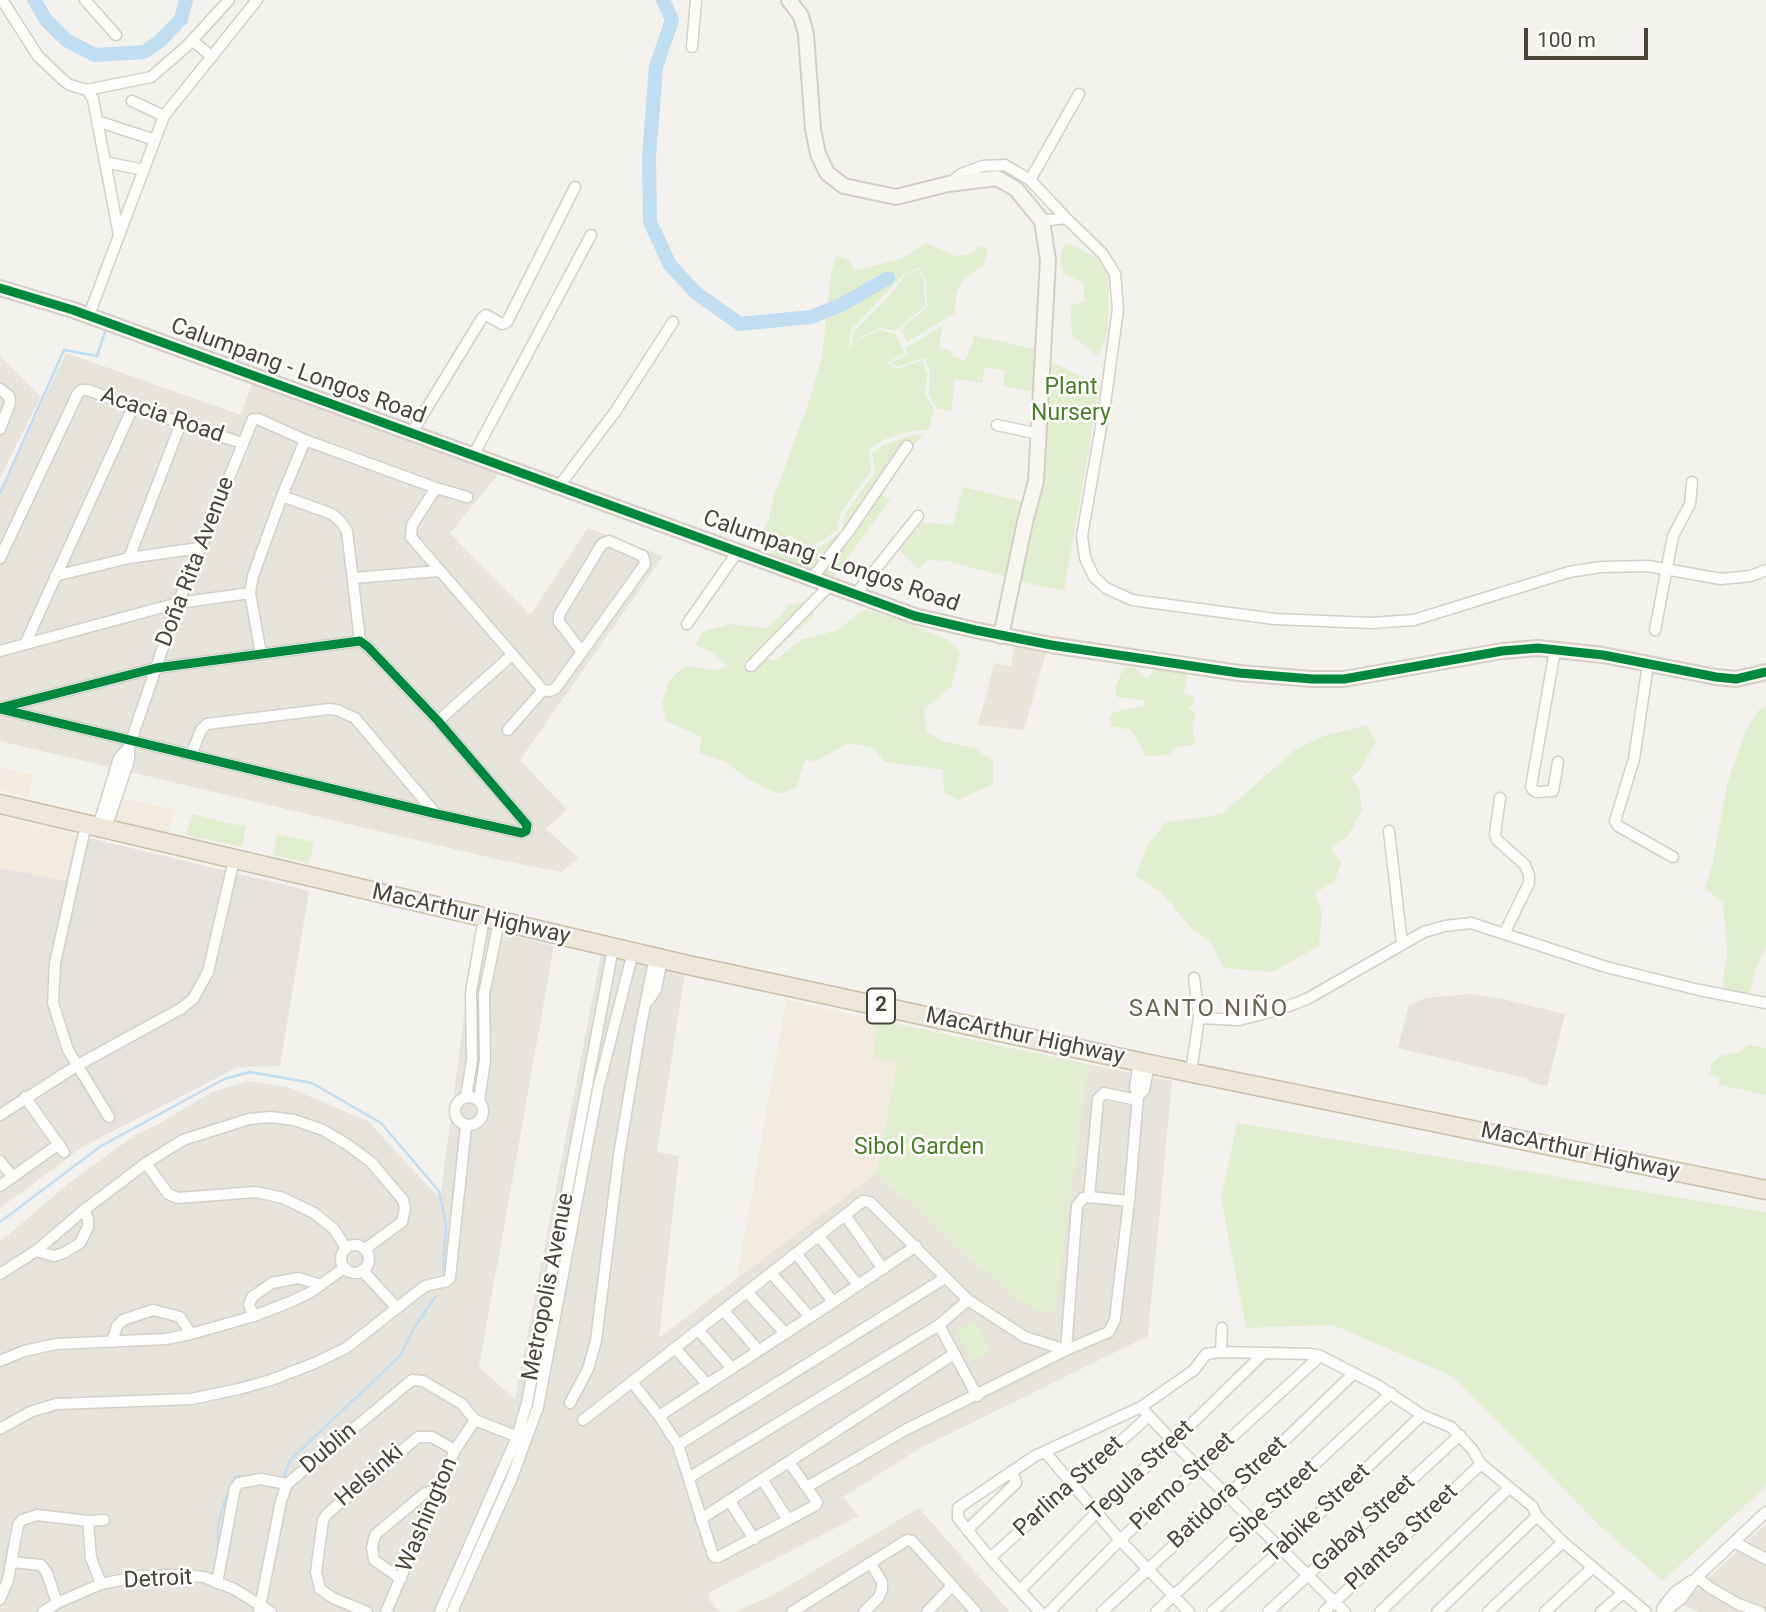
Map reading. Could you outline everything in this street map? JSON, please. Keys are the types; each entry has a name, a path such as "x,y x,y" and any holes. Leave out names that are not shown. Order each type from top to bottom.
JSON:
{"highway":[{"name":"MacArthur Highway","path":"0,804 634,953 1144,1062 1766,1190"}],"street":[{"path":"2,0 38,56 70,85 87,90 151,77 192,40 229,0"},
{"path":"85,0 116,35"},
{"path":"89,315 164,116 257,0"},
{"path":"692,47 696,0"},
{"path":"789,0 801,16 806,34 813,129 817,154 827,173 844,187 896,197 948,184 998,178 1016,189 1042,221 1048,260 1036,481 1000,636"},
{"path":"192,40 212,57"},
{"path":"87,90 93,99 119,235"},
{"path":"1030,180 1079,94"},
{"path":"132,101 164,116"},
{"path":"97,121 155,140"},
{"path":"105,162 144,170"},
{"path":"948,184 961,174 983,166 1005,164 1030,180 1103,254 1115,274 1118,309 1082,536 1085,558 1094,577 1106,588 1132,600 1275,619 1371,623 1414,620 1569,572 1601,567 1648,566 1721,579 1751,576 1766,570"},
{"path":"411,434 482,318 486,315 502,324 507,322 575,187"},
{"path":"1042,221 1066,218"},
{"path":"473,456 592,235"},
{"name":"Calumpang - Longos Road","path":"0,288 89,315 915,616 1000,636 1239,673 1312,679 1344,679 1502,651 1538,648 1603,655 1716,677 1736,679 1766,672"},
{"path":"559,486 615,412 673,322"},
{"path":"0,388 9,396 10,403 1,424"},
{"name":"Acacia Road","path":"0,558 78,393 82,390 242,443"},
{"path":"26,642 133,407"},
{"name":"Doña Rita Avenue","path":"109,1117 62,1036 53,1003 52,984 57,951 119,758 130,744 178,603 253,419 305,440"},
{"path":"129,558 181,423"},
{"path":"998,425 1039,434"},
{"path":"261,654 250,593 253,576 305,440 467,497"},
{"path":"813,577 849,531 907,446"},
{"path":"1655,629 1673,536 1690,504 1692,482"},
{"path":"436,488 412,525 411,537 543,690 555,689 582,653 645,564 643,556 609,541 602,544 559,615 559,622 582,653"},
{"path":"282,496 332,514 341,522 349,542 360,641"},
{"path":"856,594 918,516"},
{"path":"55,576 129,558 199,548"},
{"path":"687,625 738,551"},
{"path":"353,578 439,571"},
{"path":"751,666 830,584"},
{"path":"0,650 178,603 250,593"},
{"path":"360,641 438,721 527,825 526,831 522,833 191,755 130,744 1,708 156,668 360,641"},
{"path":"1555,650 1531,787 1533,790 1553,791 1558,762"},
{"path":"438,721 512,655"},
{"path":"1648,664 1634,758 1615,821 1618,826 1673,857"},
{"path":"508,730 543,690"},
{"path":"191,755 201,730 207,724 337,710 355,718 437,814"},
{"path":"1500,798 1495,834 1497,840 1525,865 1529,875 1529,883 1504,934"},
{"path":"1389,831 1402,944"},
{"path":"0,1115 78,1065 182,1008 193,999 208,972 234,860"},
{"path":"491,920 484,994 485,1060 479,1101 482,1116 477,1123 467,1126 457,1120 454,1112 457,1103 466,1097 472,1060 471,992 491,920"},
{"path":"1199,1018 1238,1020 1278,1010 1307,999 1402,944 1434,929 1472,923 1606,967 1766,1003"},
{"name":"Metropolis Avenue","path":"452,1612 522,1439 613,948"},
{"name":"Metropolis Avenue","path":"440,1612 538,1407 598,1089 634,953"},
{"path":"570,1404 588,1369 596,1341 619,1155 645,1007 658,958"},
{"path":"609,970 628,973"},
{"path":"1191,1071 1199,1018 1194,978"},
{"path":"471,992 484,994"},
{"path":"807,1487 907,1429 1066,1350 1109,1332 1113,1326 1129,1201 1138,1098 1135,1088 1144,1062"},
{"path":"1088,1197 1098,1100 1104,1093 1138,1098"},
{"path":"0,1186 62,1148 25,1097"},
{"path":"466,1097 479,1101"},
{"path":"0,1274 36,1251 146,1163 183,1140 249,1119 270,1117 294,1120 323,1130 371,1163 403,1200 405,1208 402,1222 365,1249"},
{"path":"0,1429 30,1412 56,1404 191,1399 271,1380 346,1348 425,1286 450,1278 467,1126"},
{"path":"0,1161 13,1177"},
{"path":"146,1163 168,1194 178,1198 256,1192 283,1198 314,1213 334,1228 346,1248"},
{"path":"1066,1350 1077,1206 1083,1198 1088,1197 1129,1201"},
{"path":"583,1420 863,1200 867,1200 916,1246 968,1300 1025,1337 1066,1350"},
{"path":"36,1251 54,1256 80,1243 88,1227 84,1210"},
{"path":"845,1215 883,1269"},
{"path":"818,1235 858,1285"},
{"path":"357,1245 365,1249 368,1263 362,1270 354,1273 344,1268 341,1258 346,1248 357,1245"},
{"path":"659,1416 916,1246"},
{"path":"796,1253 833,1302"},
{"path":"0,1361 24,1351 56,1344 166,1339 191,1334 254,1316 290,1302 321,1285 344,1268"},
{"path":"362,1270 396,1307"},
{"path":"771,1273 810,1317"},
{"path":"254,1316 249,1305 252,1297 272,1283 298,1278 321,1285"},
{"path":"678,1445 945,1278"},
{"path":"747,1292 785,1333"},
{"path":"690,1478 939,1325 968,1300"},
{"path":"112,1342 114,1333 123,1320 153,1310 180,1317 191,1334"},
{"path":"724,1311 758,1350"},
{"path":"939,1325 977,1396"},
{"path":"1220,1352 1222,1328"},
{"path":"699,1331 732,1367"},
{"path":"676,1349 707,1384"},
{"path":"1040,1612 968,1531 958,1518 958,1508 1045,1452 1142,1407 1194,1370 1206,1354 1220,1352 1320,1356 1391,1393 1422,1415 1451,1427 1481,1464 1532,1506 1537,1516 1563,1542 1646,1612"},
{"name":"Tegula Street","path":"1020,1590 1097,1512 1264,1353"},
{"path":"701,1519 954,1354"},
{"name":"Pierno Street","path":"1049,1612 1120,1540 1320,1356"},
{"name":"Batidora Street","path":"1102,1612 1353,1374"},
{"name":"Dublin","path":"260,1609 281,1500 287,1484 412,1380 424,1381 462,1404 475,1420"},
{"path":"632,1382 678,1445 715,1557 816,1505 817,1502 789,1462"},
{"name":"Sibe Street","path":"1156,1612 1391,1393"},
{"path":"1142,1407 1173,1442 1345,1612"},
{"name":"Tabike Street","path":"1212,1612 1422,1415"},
{"name":"Parlina Street","path":"990,1558 1149,1416"},
{"path":"475,1420 522,1439"},
{"name":"Washington","path":"386,1612 455,1450 475,1420"},
{"name":"Gabay Street","path":"1268,1612 1460,1435"},
{"name":"Helsinki","path":"367,1612 333,1598 320,1589 316,1572 323,1520 418,1437 432,1437 455,1450"},
{"path":"1045,1452 1120,1540 1189,1612"},
{"name":"Plantsa Street","path":"1324,1612 1481,1464"},
{"path":"968,1531 1016,1483 1012,1471"},
{"path":"217,1583 234,1488 239,1483 261,1479 287,1484"},
{"path":"762,1479 788,1520"},
{"path":"1380,1612 1508,1488"},
{"path":"401,1579 374,1560 372,1548 376,1534 425,1493 429,1492 435,1498"},
{"path":"729,1500 754,1538"},
{"path":"1662,1612 1674,1592 1698,1577 1766,1513"},
{"path":"0,1598 12,1562 18,1525 22,1520 37,1515 88,1521 104,1520"},
{"path":"1437,1612 1537,1516"},
{"path":"88,1521 91,1558 101,1584"},
{"path":"792,1612 907,1540 912,1541 976,1612"},
{"path":"1488,1612 1563,1542"},
{"path":"1734,1542 1766,1559"},
{"path":"12,1562 41,1565 47,1573 57,1603"},
{"path":"864,1612 879,1597 882,1589 882,1581 871,1564"},
{"path":"1545,1612 1592,1567"},
{"name":"Detroit","path":"43,1612 101,1584 140,1576 189,1575 204,1577 234,1589 260,1609 271,1612"},
{"path":"1698,1577 1709,1587 1738,1604 1760,1612"},
{"path":"927,1612 951,1587"},
{"path":"1601,1612 1623,1593"}],"shaded area":[{"path":"66,353 241,415 253,380 500,472 450,533 530,615 588,528 663,556 520,760 567,810 546,829 578,858 562,872 500,860 0,741 0,491"},
{"path":"0,356 41,396 0,478"},
{"path":"1015,640 1048,646 1024,730 978,725 994,663 1011,666"},
{"path":"0,768 33,775 28,797 0,790"},
{"path":"121,797 174,810 169,833 113,820"},
{"path":"0,816 77,835 66,882 0,868"},
{"path":"77,835 309,891 280,1066 238,1067 84,1146 39,1082 0,1109 0,868 65,881"},
{"path":"476,926 554,946 479,1367 515,1399 601,955 685,973 657,1152 679,1156 659,1338 876,1173 1009,1293 1054,1314 1088,1064 1172,1081 1148,1336 919,1449 843,1497 859,1516 708,1593 710,1601 721,1612 0,1612 0,1242 69,1183 135,1135 212,1092 248,1081 287,1087 368,1121 440,1199"},
{"path":"1469,994 1565,1014 1547,1086 1529,1082 1530,1079 1398,1048 1409,1005 1426,998"},
{"path":"786,1000 878,1020 873,1057 897,1062 876,1173 737,1279"},
{"path":"39,1082 84,1146 0,1208 0,1109"},
{"path":"919,1508 1010,1612 735,1612 773,1595"},
{"path":"1766,1524 1766,1612 1698,1612 1681,1604"}],"green space":[{"path":"926,243 956,256 970,254 980,246 988,248 984,264 964,280 956,292 955,313 907,342 901,329 927,307 926,280 919,267 904,274 851,330 849,348 860,339 881,330 896,334 904,353 887,363 897,369 922,361 927,374 925,394 934,409 929,430 912,431 885,439 869,450 871,471 840,514 837,530 822,541 807,547 789,535 773,548 757,540 769,519 773,499 810,399 822,357 831,272 837,256 850,260 854,271 901,259"},
{"path":"1065,243 1098,259 1107,271 1108,331 1098,357 1072,335 1070,306 1085,301 1083,283 1063,273 1060,258"},
{"path":"918,269 924,280 925,306 895,331 881,328 859,338 852,345 853,332 890,295 905,275"},
{"path":"943,325 939,348 951,351 951,355 965,361 973,341 972,335 1039,350 1036,392 1003,386 1005,371 985,367 982,383 955,379 951,411 937,409 929,395 930,372 924,358 897,367 890,363 908,355 906,348"},
{"name":"Plant Nursery","path":"1048,360 1100,386 1064,591 1018,581"},
{"path":"923,434 878,492 890,500 832,579 767,557 788,540 808,552 842,531 845,514 875,472 872,453 884,445"},
{"path":"963,487 1024,502 1005,576 946,561 928,560 918,569 897,547 917,522 953,525"},
{"path":"810,602 814,616 766,658 775,661 800,640 838,630 864,609 946,639 960,653 951,687 924,709 927,732 942,741 975,748 993,761 993,784 958,800 944,792 943,770 885,762 873,747 849,743 816,761 805,760 796,788 778,794 746,778 726,762 699,753 701,737 666,721 662,703 669,681 685,665 715,671 727,666 715,654 696,645 702,632 730,624 766,628 782,615 789,604"},
{"path":"1134,666 1147,678 1157,669 1188,673 1184,693 1195,697 1189,708 1195,712 1196,718 1192,723 1195,742 1190,746 1179,746 1169,755 1146,756 1131,730 1112,726 1110,718 1114,712 1143,706 1145,703 1143,700 1117,697 1115,688 1123,669"},
{"path":"1766,705 1766,946 1755,970 1749,996 1722,990 1727,953 1723,903 1705,888 1712,867 1727,784 1746,730 1758,711"},
{"path":"1366,725 1376,742 1359,771 1351,778 1359,788 1362,811 1347,837 1331,848 1341,863 1334,882 1315,893 1322,913 1319,946 1272,972 1224,968 1210,942 1191,928 1161,892 1136,876 1147,846 1165,823 1222,814 1296,749 1324,736"},
{"path":"192,814 246,827 242,847 186,835"},
{"path":"277,834 314,842 309,864 273,855"},
{"name":"Sibol Garden","path":"878,1020 1088,1064 1054,1314 1040,1312 1009,1293 876,1173 897,1063 873,1057"},
{"path":"1748,1045 1766,1048 1766,1095 1719,1085 1719,1077 1710,1074 1711,1064 1720,1056 1737,1053"},
{"path":"1237,1123 1766,1212 1766,1486 1663,1581 1599,1525 1454,1377 1333,1325 1246,1328 1221,1198"},
{"path":"975,1321 990,1351 971,1361 956,1331"}],"waterway":[{"path":"34,0 46,20 66,40 95,55 144,52 160,41 181,19 186,0"},
{"path":"663,0 672,20 656,67 649,157 650,222 670,265 696,293 740,324 811,317 841,305 888,278"},
{"path":"0,493 64,350 97,356 105,332"},
{"path":"0,1222 101,1146 224,1079 250,1072 312,1083 381,1123 439,1191 446,1224 443,1270"},
{"path":"280,1478 283,1478 291,1459 400,1356 414,1328 435,1297"},
{"path":"218,1551 218,1525 225,1500 235,1477 249,1476"}],"cycle path":[{"path":"0,288 73,310 915,616 975,630 1051,645 1239,673 1312,679 1344,679 1502,651 1538,648 1603,655 1716,677 1736,679 1766,672"},
{"path":"0,708 156,668 360,641 438,721 527,825 526,831 522,833 437,814 1,709"}],"district":[{"name":"SANTO NIÑO","path":"1209,1010"}]}
